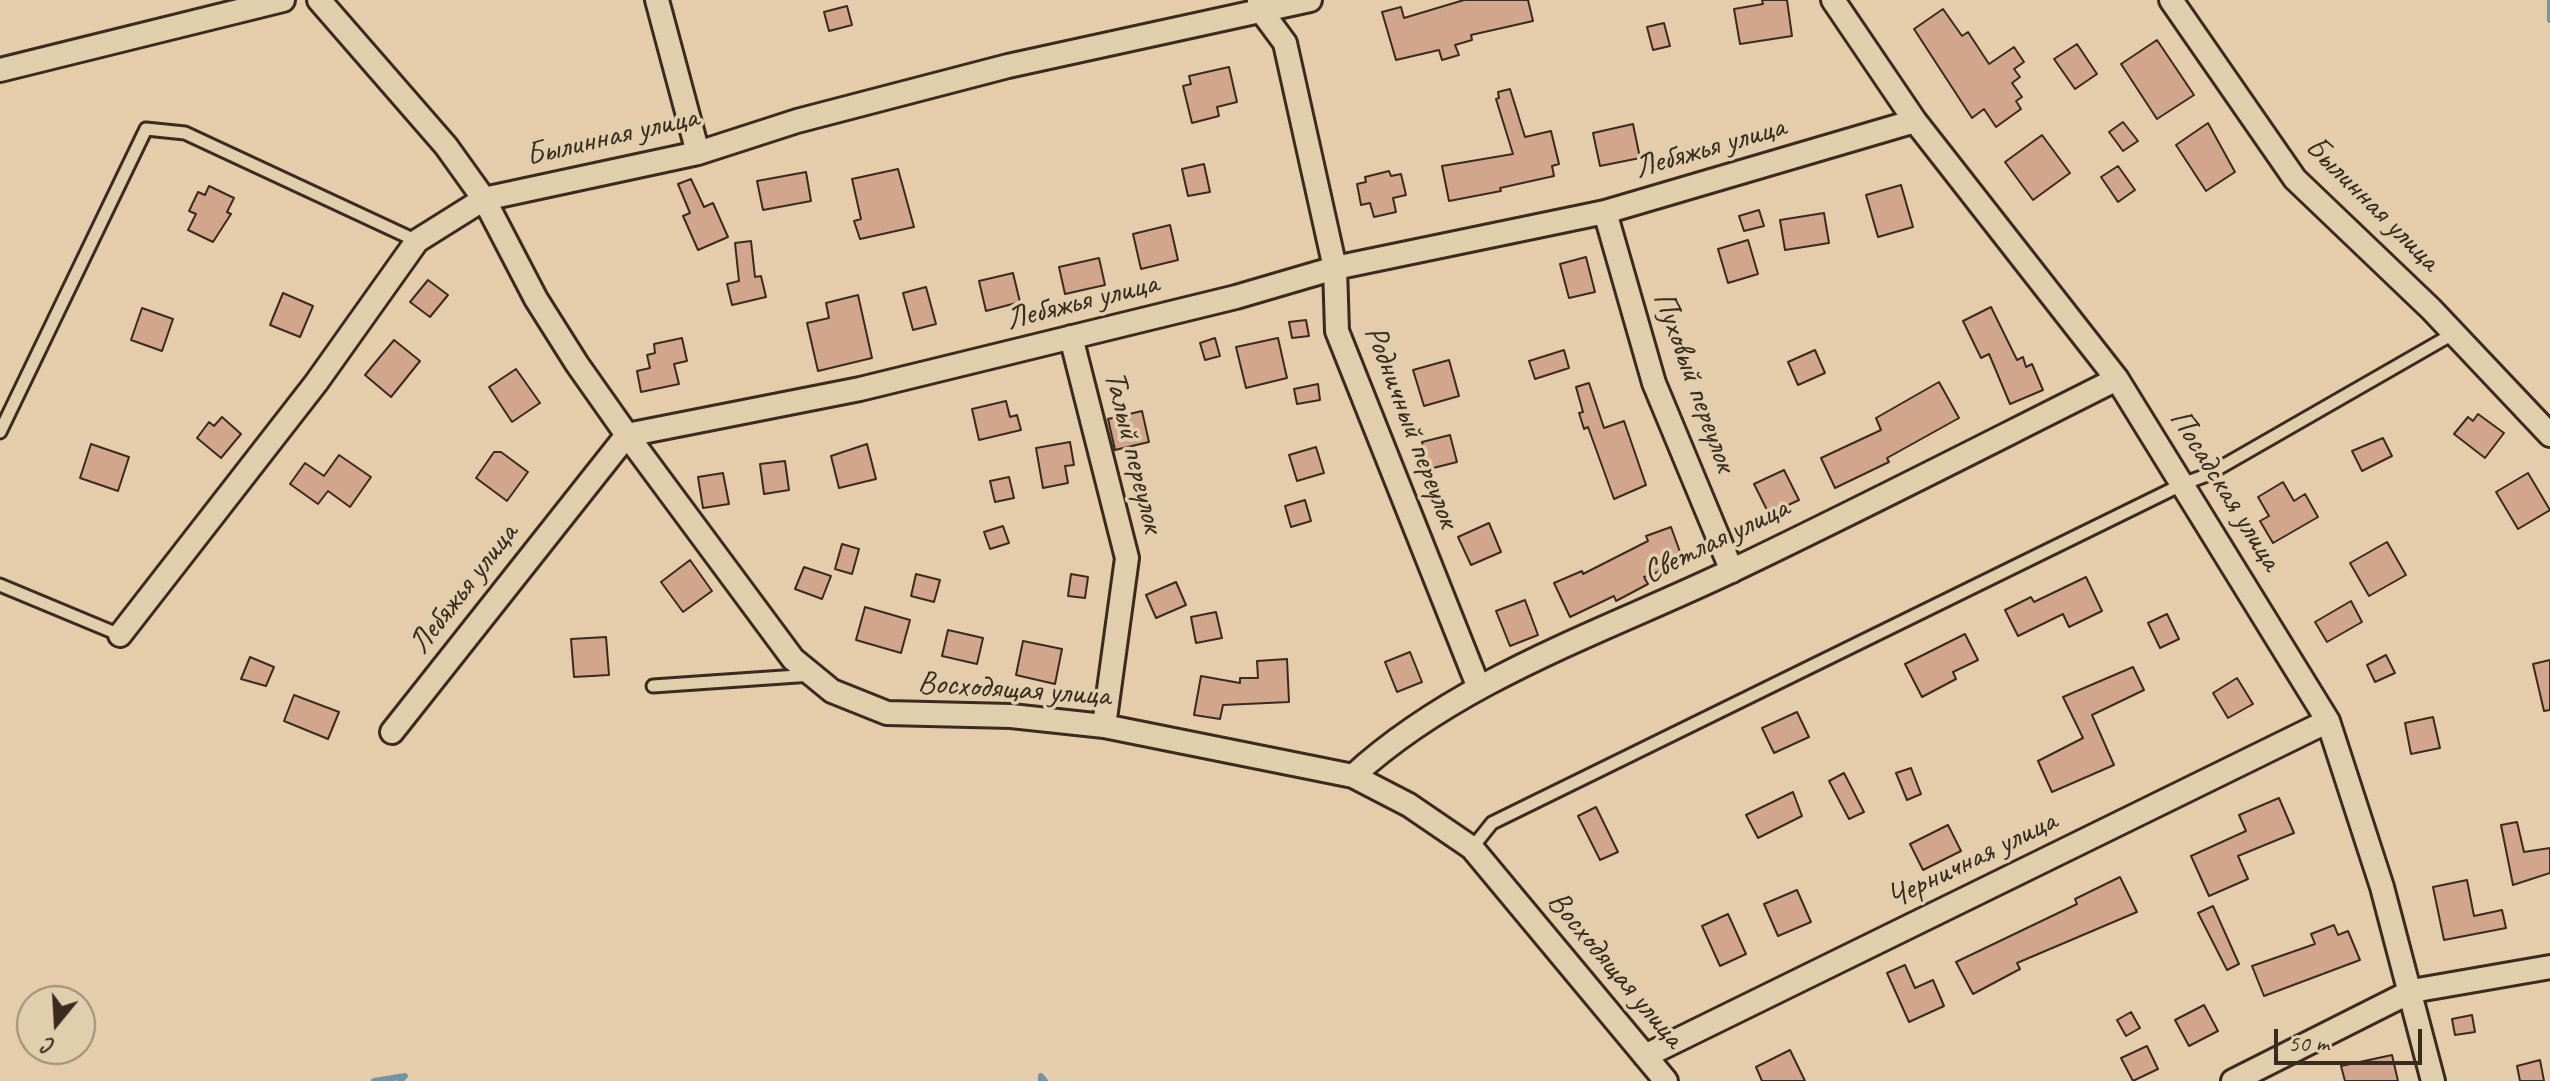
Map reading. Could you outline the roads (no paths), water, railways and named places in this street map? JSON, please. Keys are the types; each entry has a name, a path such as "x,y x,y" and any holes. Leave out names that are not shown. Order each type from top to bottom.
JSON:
{"street":[{"path":"0,70 283,0"},
{"name":"Восходящая улица","path":"319,0 446,146 484,199 536,299 627,435 793,659 832,691 887,713 1011,716 1104,726 1353,776 1409,805 1472,848 1666,1081"},
{"path":"657,0 698,153"},
{"name":"Былинная улица","path":"120,635 316,383 417,241 484,199 698,153 797,121 1008,66 1260,6 1310,0"},
{"name":"Посадская улица","path":"1833,0 1915,121 2117,379 2185,483 2328,721 2412,991 2433,1081"},
{"name":"Былинная улица","path":"2171,0 2295,179 2431,309 2451,335 2550,435"},
{"name":"Родничный переулок","path":"1260,6 1285,43 1335,268 1337,331 1479,688"},
{"name":"Лебяжья улица","path":"392,732 627,435 860,389 1335,268 1605,212 1915,121"},
{"name":"Пуховый переулок","path":"1605,212 1654,383 1732,571"},
{"name":"Талый переулок","path":"1071,337 1127,558 1104,726"},
{"name":"Светлая улица","path":"1353,776 1387,746 1479,688 1732,571 2117,379"},
{"name":"Черничная улица","path":"1645,1056 2328,721"},
{"path":"2233,1081 2412,991 2550,967"}],"lane":[{"path":"0,432 146,129 185,133 417,241"},
{"path":"1472,848 1492,823 2185,483 2207,475 2451,335"},
{"path":"0,585 120,635"},
{"path":"653,686 813,675"}],"waterway":[{"path":"2550,0 2550,20"},
{"path":"374,1081 405,1076 400,1081"},
{"path":"1041,1081 1041,1076 1045,1081"}]}
